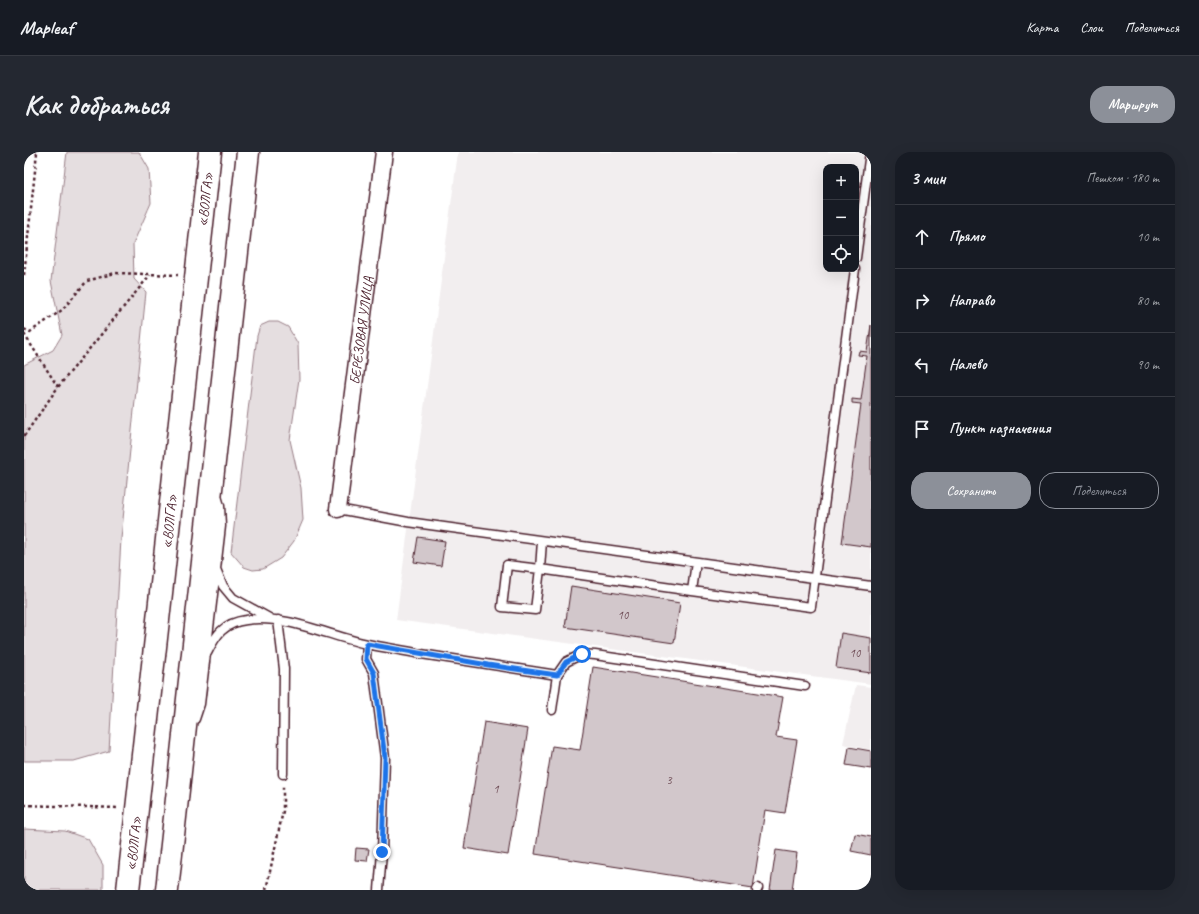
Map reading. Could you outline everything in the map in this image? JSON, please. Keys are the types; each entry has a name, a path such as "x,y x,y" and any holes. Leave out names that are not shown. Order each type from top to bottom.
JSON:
{"highway":[{"name":"«ВОЛГА»","path":"128,890 210,152"},
{"path":"167,890 248,152"}],"street":[{"name":"БЕРЁЗОВАЯ УЛИЦА","path":"338,509 384,152"}],"lane":[{"path":"859,236 870,152"},
{"path":"542,541 540,569 535,610 502,607 507,565 540,569 811,607 855,272"},
{"path":"182,747 189,736 200,704 207,654 221,526 220,506 213,480"},
{"path":"338,509 408,522 871,586"},
{"path":"692,591 696,562"},
{"path":"216,569 223,586 233,598 275,620 367,644 488,665 557,675"},
{"path":"207,654 216,636 227,626 245,620 275,620"},
{"path":"275,620 284,669 283,774"},
{"path":"367,644 366,659 374,673 385,758 382,852 379,890"},
{"path":"552,710 557,675 566,662 582,654 805,686"}],"path":[{"path":"24,275 37,152"},
{"path":"24,329 30,332 62,310 87,281 115,273 196,276"},
{"path":"24,436 58,387 150,275"},
{"path":"24,334 58,387"},
{"path":"266,890 283,811 283,774"},
{"path":"24,805 137,809"}],"shaded area":[{"path":"67,152 139,152 149,169 151,203 133,244 134,279 146,292 121,539 109,751 74,761 24,761 24,365 53,350 62,335 51,281"},
{"path":"458,152 871,152 871,684 396,620"},
{"path":"269,322 278,322 288,327 298,344 299,379 290,440 301,488 303,520 294,541 281,558 263,569 253,570 244,567 231,552 257,336 260,326"},
{"path":"856,685 871,687 871,750 843,744"},
{"path":"24,829 65,831 88,839 103,865 103,890 24,890"}],"building":[{"path":"871,325 871,547 842,543 861,404 852,403 852,399 861,400 867,356 858,355 859,351 867,352"},
{"path":"418,537 445,541 441,566 414,562"},
{"path":"571,586 680,603 674,643 565,627"},
{"path":"841,633 871,638 871,673 836,668"},
{"path":"593,667 783,697 776,737 797,740 785,813 765,810 753,888 535,854 552,746 580,750"},
{"path":"484,722 528,729 508,855 464,848"},
{"path":"849,747 871,751 871,769 846,765"},
{"path":"855,834 871,837 871,855 851,851"},
{"path":"356,848 369,849 367,861 355,860"},
{"path":"776,850 797,853 792,890 770,890"}],"route":[{"path":"382,852 385,758 374,673 366,659 367,644 488,665 557,675 566,662 582,654"}]}
